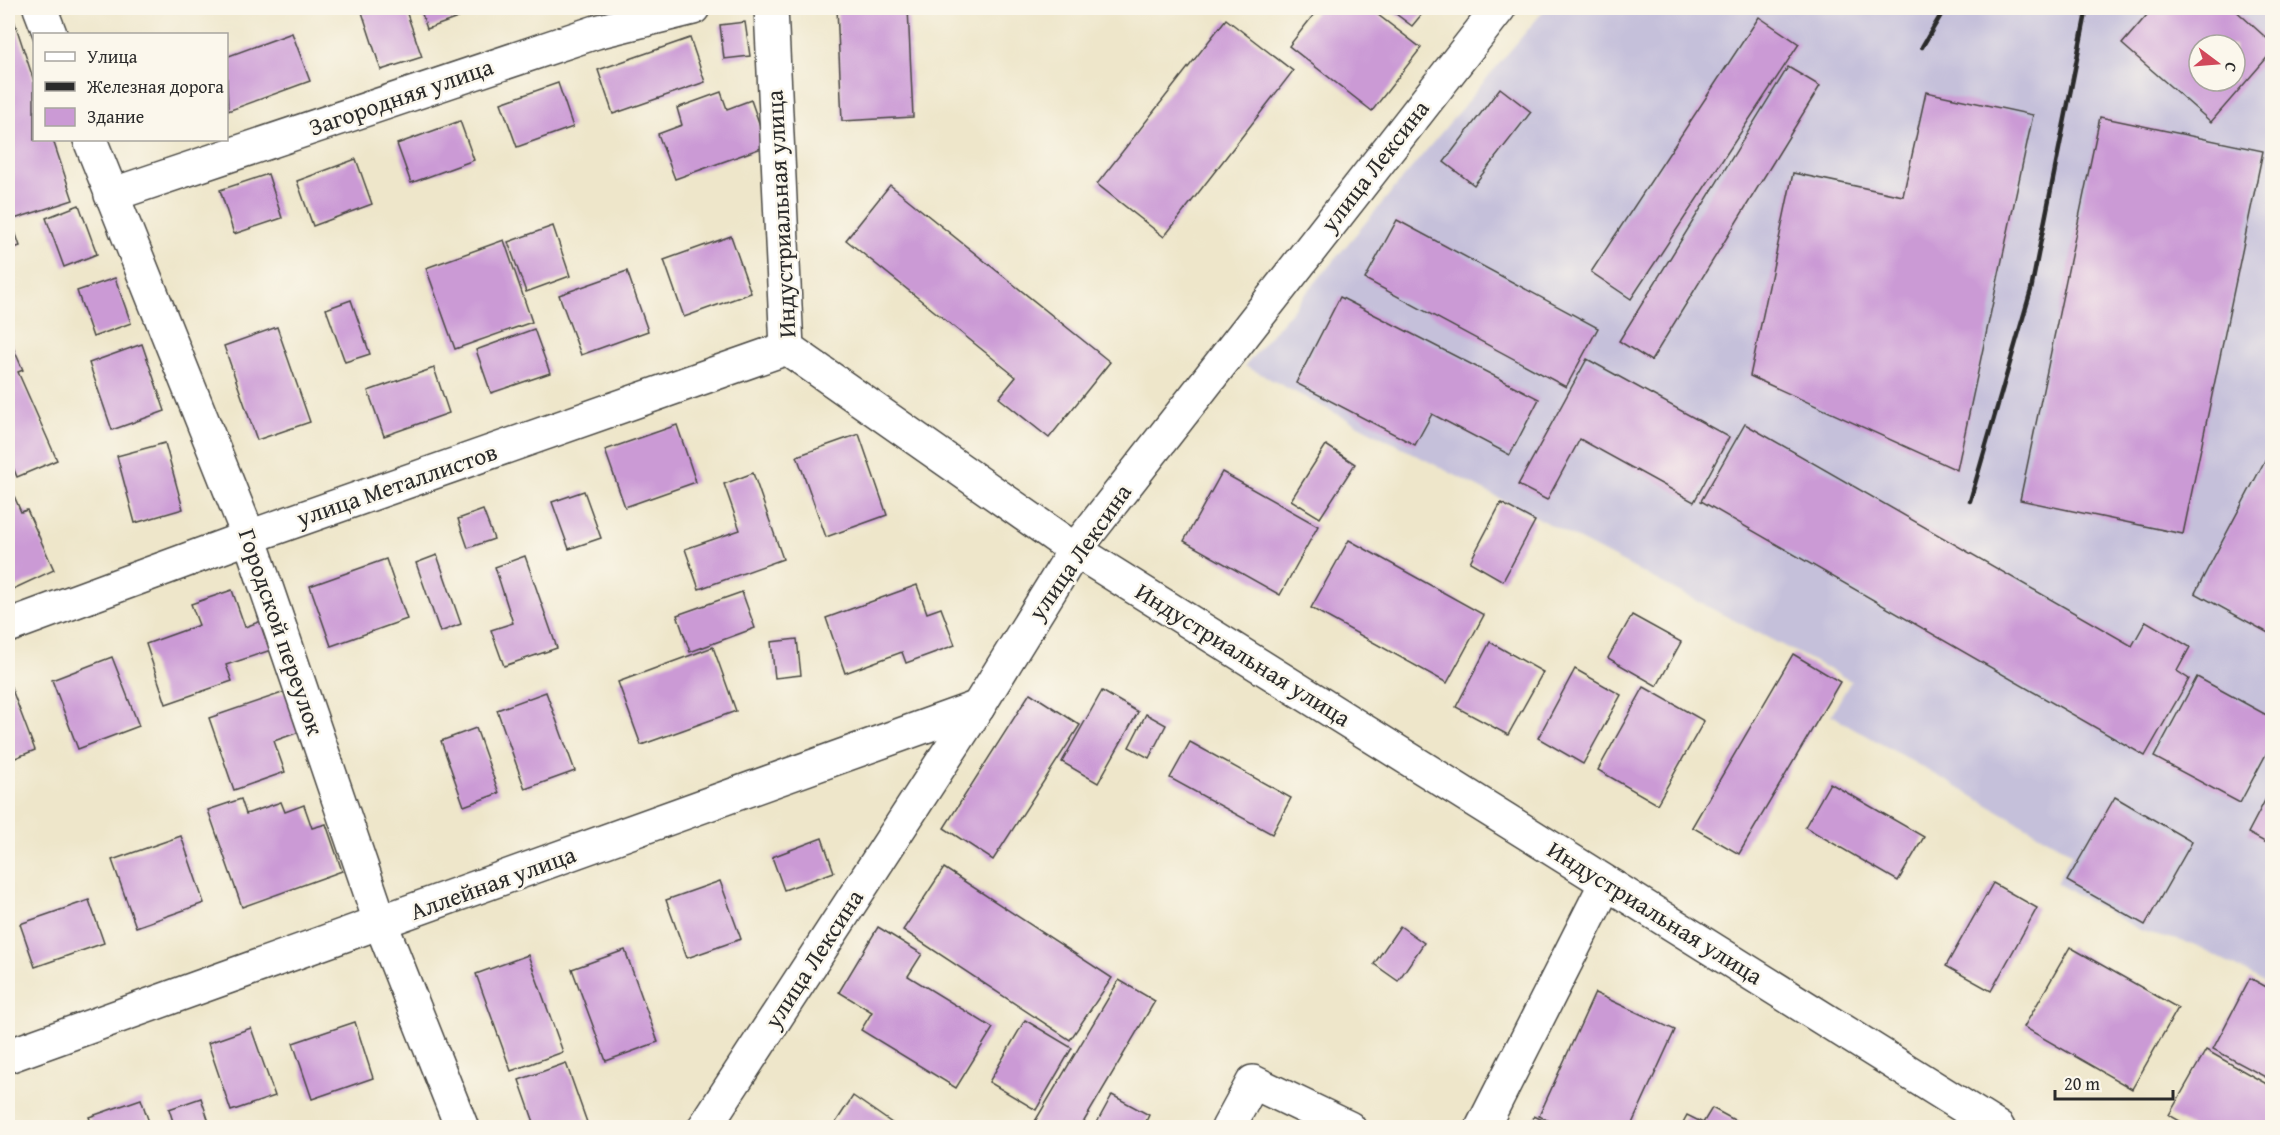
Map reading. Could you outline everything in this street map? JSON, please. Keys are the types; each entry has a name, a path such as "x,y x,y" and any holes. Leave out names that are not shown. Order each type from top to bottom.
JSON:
{"street":[{"path":"40,8 50,33"},
{"name":"Загородняя улица","path":"111,195 596,32 693,8"},
{"name":"Индустриальная улица","path":"771,8 787,348 1075,550 1998,1128"},
{"name":"улица Лексина","path":"704,1128 978,707 1075,550 1499,8"},
{"name":"Городской переулок","path":"90,141 249,537 381,924 462,1128"},
{"name":"улица Металлистов","path":"8,626 249,537 787,348"},
{"name":"Аллейная улица","path":"8,1056 381,924 978,707"},
{"path":"1482,1128 1606,883"},
{"path":"1228,1128 1253,1082 1349,1128"}],"shaded area":[{"path":"1546,8 2272,8 2272,986 2193,944 2142,931 2056,883 2072,853 1831,715 1851,681 1245,366"}],"building":[{"path":"8,8 10,8 33,78 33,141 53,141 73,200 11,220 20,246 8,250"},
{"path":"405,8 422,57 381,70 361,9"},
{"path":"420,8 475,8 477,11 427,29"},
{"path":"837,8 908,8 913,117 842,121"},
{"path":"1319,8 1369,8 1421,48 1372,111 1289,46"},
{"path":"1388,8 1427,8 1412,26"},
{"path":"2153,8 2233,8 2272,43 2272,52 2247,81 2247,33 2187,33 2187,93 2236,93 2211,122 2122,44"},
{"path":"1759,17 1799,44 1631,299 1591,272"},
{"path":"1226,19 1293,71 1164,237 1097,184"},
{"path":"745,22 750,56 724,59 720,25"},
{"path":"292,33 310,81 228,111 228,56"},
{"path":"690,38 705,82 613,114 598,70"},
{"path":"1788,67 1820,86 1651,361 1619,341"},
{"path":"558,83 573,127 517,147 501,103"},
{"path":"1500,88 1531,112 1474,185 1444,162"},
{"path":"721,92 727,109 751,100 767,146 675,179 658,134 682,125 677,108"},
{"path":"1926,92 2033,115 1957,470 1750,376 1793,173 1903,196"},
{"path":"2100,117 2263,151 2183,534 2020,500"},
{"path":"460,121 474,160 411,183 397,144"},
{"path":"356,159 372,204 313,226 297,181"},
{"path":"268,174 282,218 234,234 220,190"},
{"path":"890,185 1110,362 1049,438 999,398 1016,377 846,240"},
{"path":"79,205 97,254 64,267 46,218"},
{"path":"1397,220 1598,328 1566,387 1365,279"},
{"path":"553,226 570,276 526,292 508,242"},
{"path":"731,236 751,293 684,317 664,260"},
{"path":"504,240 532,322 455,349 426,268"},
{"path":"627,271 648,331 581,355 559,295"},
{"path":"115,278 131,323 93,337 77,291"},
{"path":"1340,297 1539,399 1510,455 1432,414 1415,445 1296,383"},
{"path":"351,300 370,354 345,362 326,309"},
{"path":"277,327 310,422 257,440 224,346"},
{"path":"534,329 550,373 491,393 476,350"},
{"path":"8,336 23,370 18,372 57,460 17,477 8,455"},
{"path":"142,344 165,411 112,430 89,363"},
{"path":"1587,359 1729,437 1694,502 1580,439 1547,500 1518,485"},
{"path":"434,368 449,413 384,436 368,391"},
{"path":"1745,424 2132,646 2146,621 2190,647 2177,671 2189,679 2145,756 1701,501"},
{"path":"677,425 696,482 625,507 605,450"},
{"path":"859,434 887,515 826,537 797,456"},
{"path":"165,443 183,509 135,523 117,456"},
{"path":"1326,445 1355,464 1320,518 1291,500"},
{"path":"2272,447 2272,635 2195,593"},
{"path":"1222,472 1318,526 1280,595 1184,541"},
{"path":"753,473 783,559 699,589 685,549 740,530 724,484"},
{"path":"8,482 21,512 27,510 54,570 11,590 8,583"},
{"path":"584,491 601,538 569,549 552,502"},
{"path":"1501,503 1535,521 1503,581 1470,562"},
{"path":"483,510 494,539 468,548 458,519"},
{"path":"1349,540 1484,615 1447,683 1311,608"},
{"path":"437,555 461,624 440,632 416,563"},
{"path":"525,556 557,648 504,666 491,630 513,623 495,567"},
{"path":"386,559 407,619 331,646 310,586"},
{"path":"917,585 927,613 941,608 955,645 906,663 902,652 845,673 826,618"},
{"path":"232,590 245,627 264,620 274,649 226,665 232,681 166,704 146,644 199,625 191,604"},
{"path":"742,592 755,628 690,652 677,615"},
{"path":"1632,615 1681,642 1657,686 1608,658"},
{"path":"797,639 801,675 775,678 771,642"},
{"path":"1490,642 1543,672 1508,735 1456,707"},
{"path":"713,647 736,711 641,745 618,682"},
{"path":"1793,654 1840,682 1739,854 1692,827"},
{"path":"112,657 139,726 78,749 52,680"},
{"path":"1575,669 1621,695 1583,764 1538,738"},
{"path":"2197,677 2272,718 2272,743 2240,803 2154,757"},
{"path":"11,687 35,750 8,761 8,688"},
{"path":"1644,687 1704,721 1657,804 1598,770"},
{"path":"288,691 302,731 274,741 285,772 234,790 209,718"},
{"path":"1102,691 1138,712 1098,783 1062,762"},
{"path":"546,692 575,771 525,789 497,710"},
{"path":"1030,693 1080,725 993,860 944,828"},
{"path":"1146,714 1166,725 1149,758 1129,747"},
{"path":"476,728 499,793 464,806 441,741"},
{"path":"1190,742 1291,798 1272,834 1170,778"},
{"path":"1830,783 1924,837 1898,881 1805,827"},
{"path":"2272,787 2272,846 2248,833"},
{"path":"2115,797 2192,842 2145,925 2067,881"},
{"path":"241,799 246,814 281,802 285,812 304,805 312,828 326,824 342,871 242,907 208,810"},
{"path":"181,836 204,903 136,927 112,860"},
{"path":"822,838 834,872 784,890 772,857"},
{"path":"944,868 1112,978 1070,1040 903,930"},
{"path":"720,881 741,939 687,958 666,900"},
{"path":"1993,883 2037,908 1991,991 1946,966"},
{"path":"89,900 104,943 35,967 20,924"},
{"path":"1400,926 1424,943 1398,981 1374,964"},
{"path":"878,927 922,954 908,976 993,1028 956,1088 861,1030 872,1012 839,992"},
{"path":"2070,947 2178,1008 2132,1089 2024,1027"},
{"path":"625,950 658,1042 606,1061 572,969"},
{"path":"528,955 563,1052 511,1071 476,974"},
{"path":"2250,978 2272,990 2272,1072 2269,1079 2213,1049"},
{"path":"1119,980 1155,1001 1080,1128 1031,1128"},
{"path":"1595,993 1675,1030 1630,1128 1564,1128 1539,1116"},
{"path":"1025,1020 1072,1048 1036,1110 989,1082"},
{"path":"355,1022 373,1078 312,1099 293,1043"},
{"path":"251,1028 275,1096 231,1111 208,1043"},
{"path":"2206,1050 2272,1087 2272,1128 2192,1128 2169,1115"},
{"path":"566,1063 589,1128 536,1128 519,1080"},
{"path":"1112,1095 1149,1115 1143,1128 1094,1128"},
{"path":"853,1096 899,1128 832,1128"},
{"path":"201,1098 211,1128 175,1128 169,1109"},
{"path":"141,1099 151,1128 93,1128 89,1117"},
{"path":"1712,1108 1749,1128 1680,1128 1687,1115 1703,1123"},
{"path":"1534,1116 1559,1128 1529,1128"}],"railway":[{"path":"1922,47 1945,8"},
{"path":"1970,501 2031,290 2087,8"}]}
